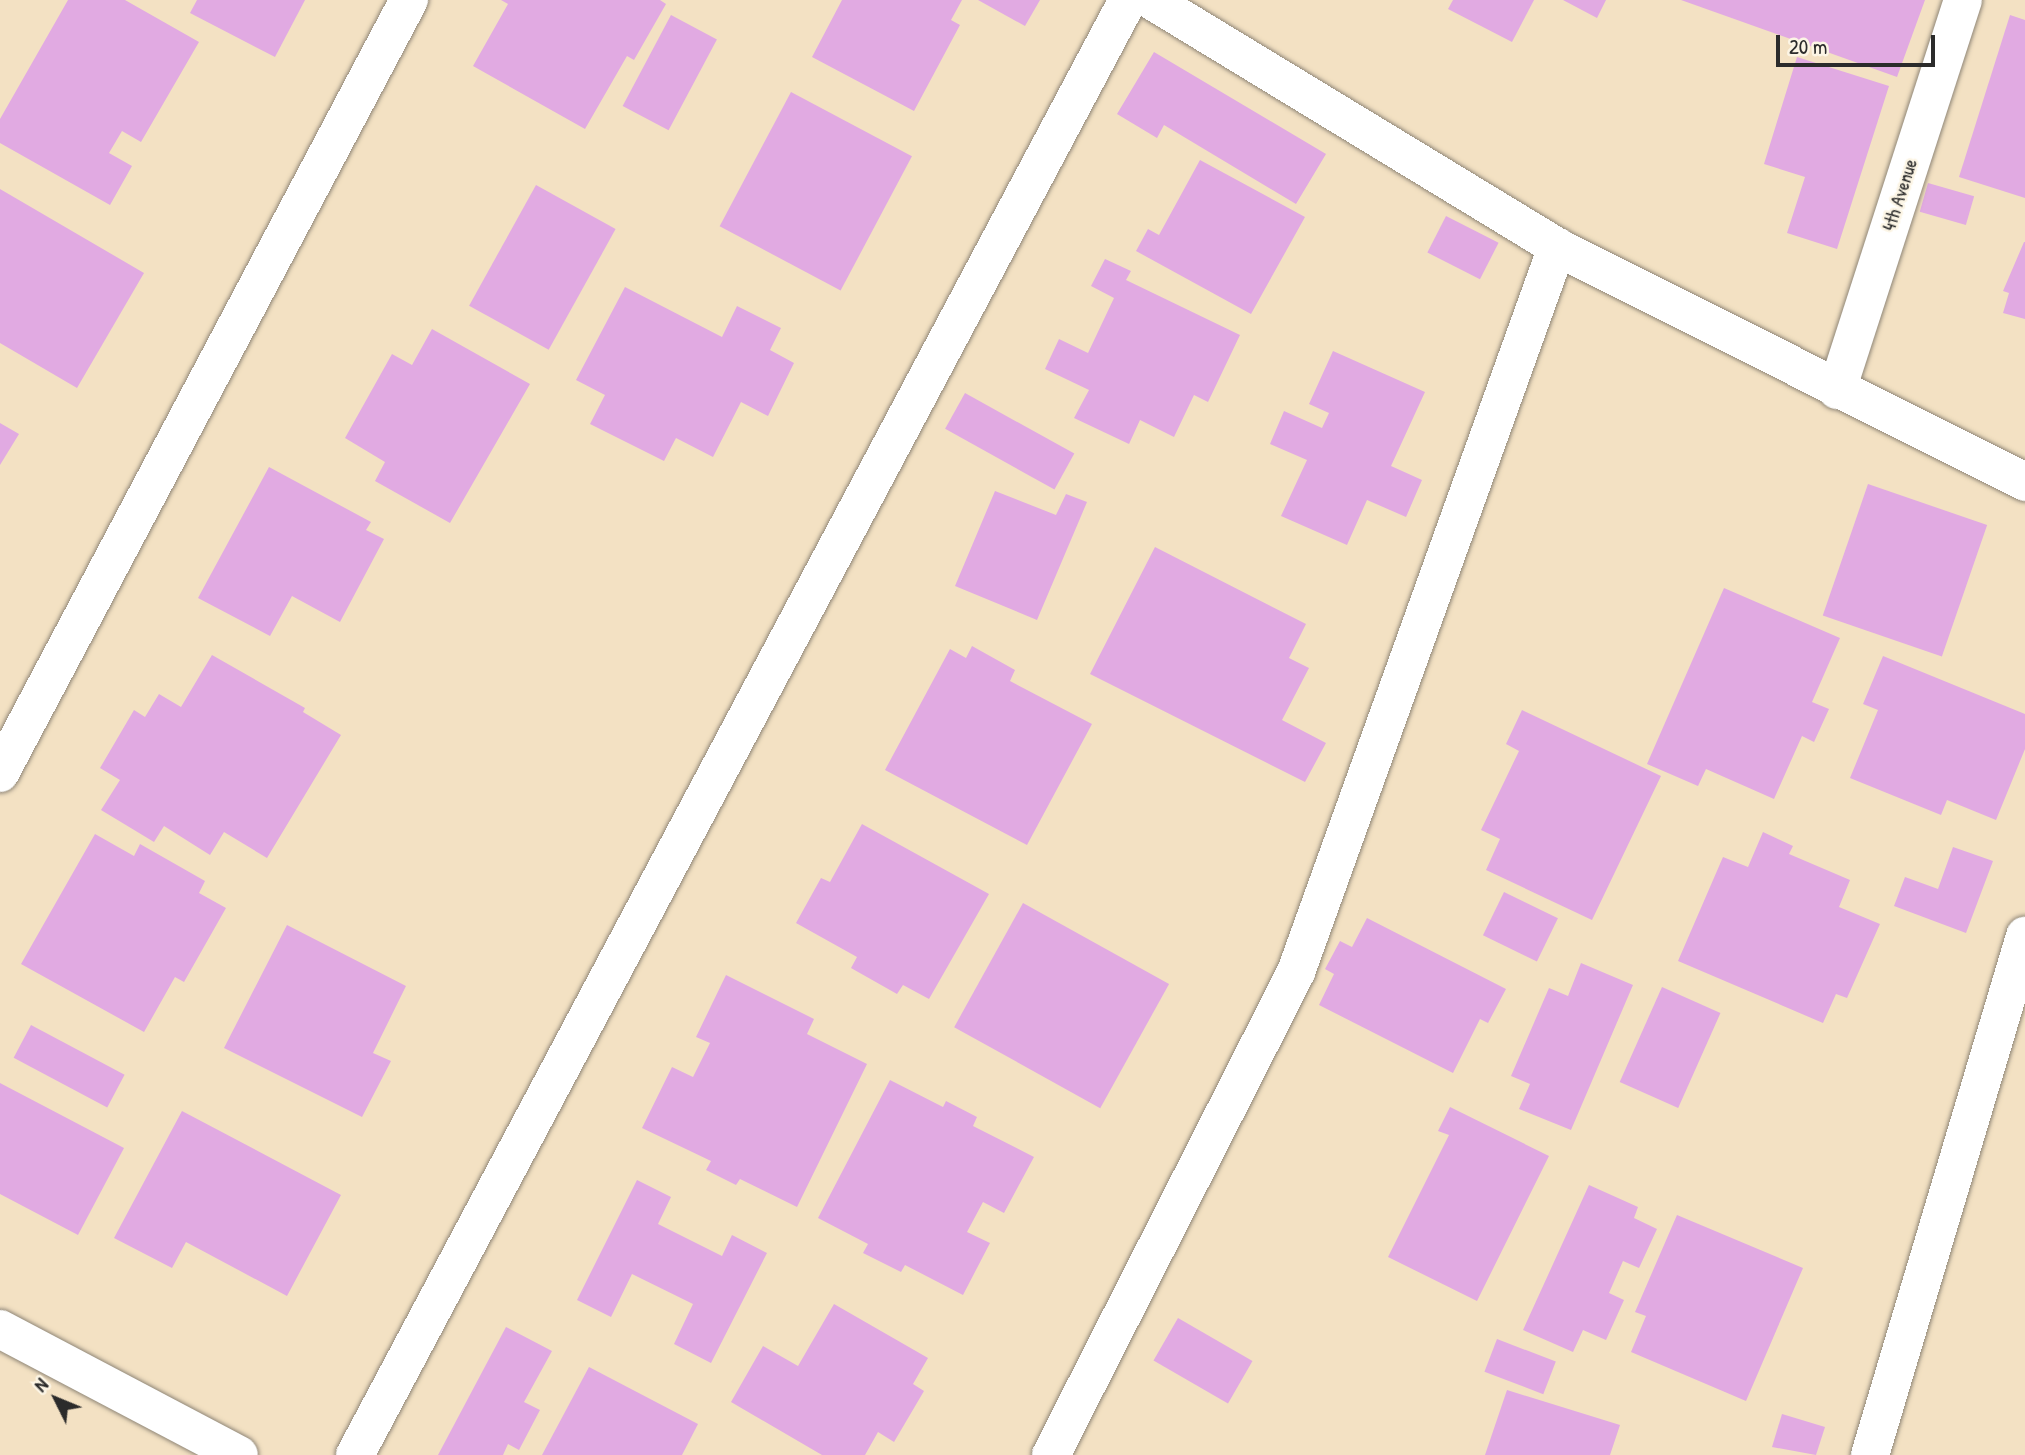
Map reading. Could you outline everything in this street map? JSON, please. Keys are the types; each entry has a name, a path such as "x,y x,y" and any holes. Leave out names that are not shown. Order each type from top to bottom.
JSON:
{"street":[{"path":"0,773 409,0"},
{"path":"355,1455 1128,0"},
{"path":"1151,0 1558,247 2025,482"},
{"name":"4th Avenue","path":"1838,390 1963,0"},
{"path":"1051,1455 1296,972 1558,247"},
{"path":"1870,1455 2025,936"},
{"path":"0,1329 221,1451"}],"building":[{"path":"68,0 125,0 199,42 141,142 122,131 109,153 132,166 110,205 0,143 0,119"},
{"path":"197,0 305,0 275,57 190,13"},
{"path":"501,0 660,0 666,4 634,60 627,56 585,129 473,66 508,4"},
{"path":"842,0 962,0 951,20 960,25 914,111 812,57"},
{"path":"978,0 1040,0 1025,26"},
{"path":"1453,0 1534,0 1512,42 1448,9"},
{"path":"1563,0 1606,0 1597,18"},
{"path":"1681,0 1925,0 1897,77"},
{"path":"671,15 717,39 669,130 623,106"},
{"path":"2010,15 2025,20 2025,198 1959,177"},
{"path":"1154,52 1326,154 1296,204 1164,125 1157,138 1117,114"},
{"path":"1797,57 1889,86 1837,249 1787,233 1805,177 1764,164"},
{"path":"791,92 912,156 841,291 720,226"},
{"path":"1200,160 1305,217 1251,314 1136,251 1148,229 1159,235"},
{"path":"1928,183 1974,196 1966,225 1920,212"},
{"path":"536,185 616,229 549,350 469,306"},
{"path":"0,189 144,273 77,388 0,343"},
{"path":"1446,216 1499,243 1480,279 1427,253"},
{"path":"2024,242 2025,319 2003,313 2009,293 2003,291"},
{"path":"1105,259 1131,271 1126,280 1240,335 1208,402 1194,395 1174,437 1140,420 1129,444 1074,418 1089,390 1045,369 1059,339 1088,353 1114,298 1091,286"},
{"path":"625,287 722,337 737,306 781,328 770,350 794,363 768,416 741,402 713,457 676,438 664,461 590,424 605,395 576,380"},
{"path":"432,329 530,384 450,523 375,481 385,462 345,438 392,354 412,365"},
{"path":"1333,351 1425,392 1391,466 1422,480 1406,517 1367,500 1347,545 1281,516 1307,460 1270,444 1284,411 1322,428 1329,413 1309,404"},
{"path":"965,393 1074,454 1054,489 945,429"},
{"path":"0,423 19,434 0,465"},
{"path":"269,467 371,522 366,530 384,539 340,622 292,596 270,636 198,598"},
{"path":"1868,484 1987,525 1942,656 1823,615"},
{"path":"995,491 1056,515 1066,494 1087,502 1037,620 955,586"},
{"path":"1155,547 1306,624 1289,658 1309,668 1282,720 1326,743 1305,782 1090,674"},
{"path":"1724,588 1840,638 1812,702 1829,709 1814,742 1802,736 1774,799 1706,769 1698,786 1647,764"},
{"path":"972,646 1015,670 1010,681 1092,724 1027,845 885,770 950,649 966,658"},
{"path":"212,655 305,708 303,712 341,735 267,858 224,832 210,855 164,826 154,842 101,810 120,780 100,768 134,710 145,717 159,694 181,707"},
{"path":"1883,656 2025,714 2025,749 1996,820 1947,800 1941,815 1850,778 1878,710 1863,704"},
{"path":"1522,710 1661,776 1592,920 1486,870 1500,839 1481,830 1519,751 1506,744"},
{"path":"862,824 989,894 929,999 903,985 897,994 851,968 857,957 796,923 821,878 830,882"},
{"path":"1763,832 1793,846 1789,854 1850,880 1839,907 1880,924 1847,998 1836,994 1823,1023 1678,961 1723,857 1748,867"},
{"path":"95,834 134,856 140,844 205,881 199,893 226,908 184,982 175,977 144,1032 21,964"},
{"path":"1953,847 1993,861 1966,933 1894,906 1905,877 1938,889"},
{"path":"1504,892 1558,918 1537,961 1483,935"},
{"path":"1023,903 1169,984 1100,1108 954,1027"},
{"path":"1367,918 1506,989 1488,1023 1480,1019 1453,1073 1319,1005 1334,974 1325,969 1340,941 1352,947"},
{"path":"287,925 406,986 373,1053 391,1061 362,1117 224,1048"},
{"path":"1581,963 1633,985 1571,1130 1519,1109 1530,1084 1511,1076 1549,988 1568,996"},
{"path":"726,975 814,1019 807,1034 867,1064 797,1207 740,1179 736,1185 706,1170 711,1161 642,1128 672,1067 693,1077 710,1043 696,1037"},
{"path":"1662,987 1720,1013 1678,1108 1620,1082"},
{"path":"31,1025 125,1075 107,1107 14,1058"},
{"path":"890,1080 943,1107 946,1101 977,1117 973,1126 1034,1157 1004,1213 983,1202 967,1232 990,1243 963,1295 905,1265 901,1272 863,1253 868,1244 818,1218"},
{"path":"0,1083 124,1148 78,1235 0,1194"},
{"path":"1450,1107 1549,1156 1477,1301 1388,1257 1449,1135 1438,1131"},
{"path":"182,1111 341,1195 287,1296 186,1242 172,1268 114,1238"},
{"path":"637,1180 671,1197 658,1224 722,1256 732,1235 767,1253 711,1363 674,1344 693,1304 632,1274 611,1317 577,1300"},
{"path":"1589,1185 1638,1207 1634,1218 1657,1229 1639,1268 1623,1261 1609,1293 1624,1300 1606,1340 1583,1330 1573,1352 1523,1330"},
{"path":"1677,1215 1803,1268 1746,1401 1631,1352 1646,1316 1635,1312"},
{"path":"834,1304 928,1358 913,1384 924,1391 894,1442 878,1432 865,1455 822,1455 731,1402 763,1346 798,1366"},
{"path":"1178,1318 1252,1361 1228,1403 1154,1360"},
{"path":"506,1327 552,1351 524,1402 540,1410 519,1450 508,1444 503,1455 438,1455"},
{"path":"1497,1339 1556,1362 1543,1394 1484,1372"},
{"path":"589,1367 698,1424 682,1455 542,1455"},
{"path":"1507,1390 1620,1425 1610,1455 1485,1455"},
{"path":"1782,1414 1825,1427 1816,1455 1772,1447"}]}
